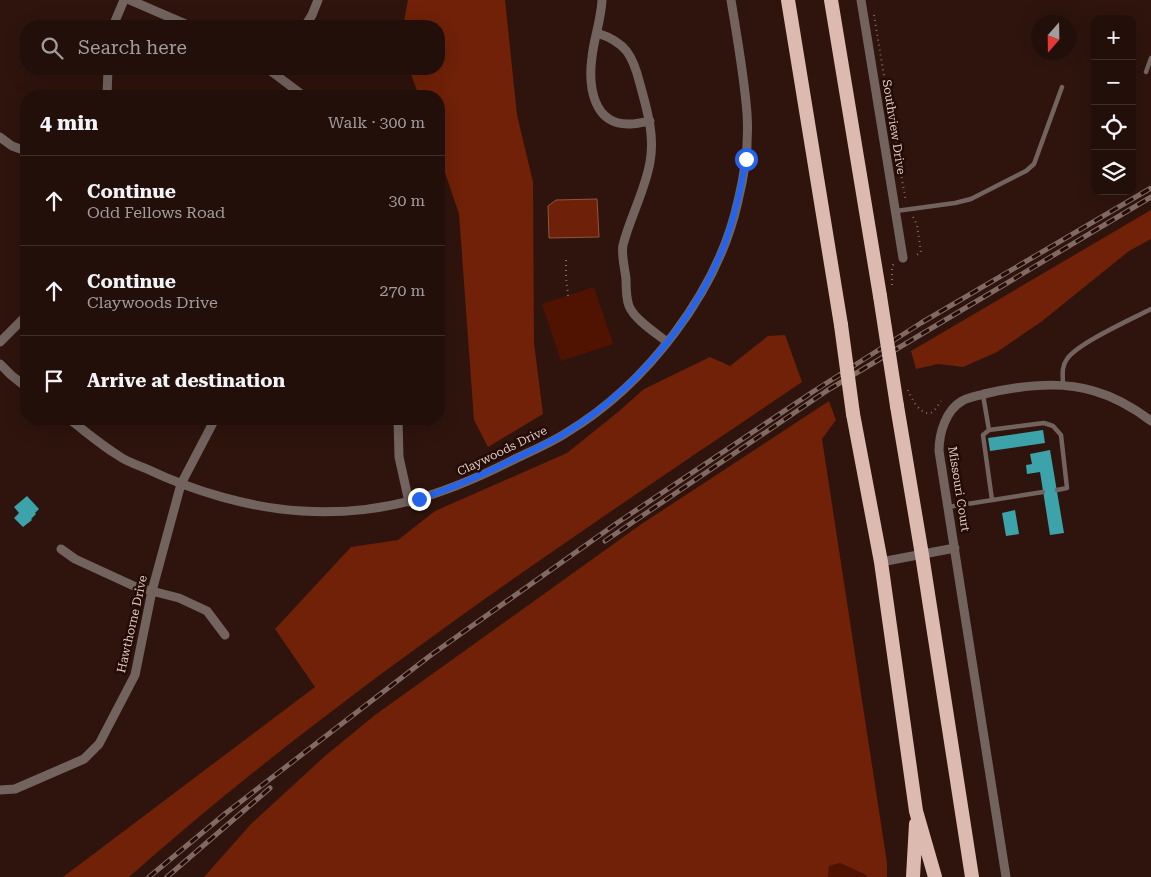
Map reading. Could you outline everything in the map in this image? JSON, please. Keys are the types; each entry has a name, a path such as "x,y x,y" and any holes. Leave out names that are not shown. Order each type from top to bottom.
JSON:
{"highway":[{"path":"788,0 841,325 853,414 881,562 916,811 935,877"},
{"path":"831,0 886,292 897,406 972,877"},
{"path":"913,877 916,811"},
{"path":"967,877 969,858"}],"street":[{"path":"116,20 124,0"},
{"path":"130,0 176,20"},
{"path":"308,20 318,0"},
{"path":"602,0 592,56 591,74 596,104 603,114 620,123 630,124 650,121"},
{"name":"Claywoods Drive","path":"77,425 120,457 181,484 256,504 300,511 350,511 409,502 453,488 566,433 600,409 632,382 667,342 685,318 707,282 724,244 735,213 746,159 747,115 742,66 731,0"},
{"name":"Southview Drive","path":"861,0 903,258"},
{"path":"596,33 615,40 630,54 635,64 650,121 651,160 647,178 623,247 628,304 633,313 667,342"},
{"path":"107,90 108,75"},
{"path":"278,75 297,90"},
{"path":"0,137 12,146 20,149"},
{"path":"0,342 20,322"},
{"path":"0,364 20,382"},
{"name":"Missouri Court","path":"1006,877 939,451 941,430 945,421 961,401 982,395 1034,386 1063,386 1093,390 1121,402 1151,421"},
{"name":"Hawthorne Drive","path":"0,790 15,789 84,759 99,744 135,676 152,591 181,484 212,425"},
{"path":"398,425 399,457 409,502"},
{"name":"Missouri Court","path":"881,562 955,548"},
{"path":"61,549 75,559 136,587 179,598 207,611 225,634"}],"lane":[{"path":"1146,72 1151,58"},
{"path":"896,211 971,199 1034,164 1062,86"},
{"path":"1063,386 1062,368 1067,359 1080,347 1151,309"},
{"path":"982,395 989,430"},
{"path":"992,500 983,435 989,430 1044,423 1053,426 1061,435 1067,488 1057,490"},
{"path":"948,507 1043,492"}],"path":[{"path":"874,12 891,116 897,134 896,146 908,210 917,225 921,252 913,258 903,258 894,262 886,292"},
{"path":"566,260 568,296"},
{"path":"906,386 919,409 926,413 931,413 935,410 941,401"}],"shaded area":[{"path":"408,0 505,0 517,115 533,182 534,343 543,414 488,447 474,420 459,214 445,173 445,90 417,90 411,75 445,75 445,20 404,20"},
{"path":"597,199 599,237 549,238 548,206 556,200"},
{"path":"1151,210 1151,239 1129,251 1041,322 997,352 963,367 938,364 916,369 911,351"},
{"path":"594,287 613,344 561,361 542,304"},
{"path":"785,335 802,382 543,558 373,680 208,809 129,877 63,877 315,687 275,629 351,547 398,540 435,511 567,453 644,389 710,357 730,366 768,336"},
{"path":"829,401 836,420 822,439 887,863 887,877 867,877 840,863 829,866 828,877 204,877 251,824 325,756 375,715 640,525"},
{"path":"840,863 867,877 828,877 829,866"}],"building":[{"path":"1043,430 1045,443 990,451 988,438"},
{"path":"1050,450 1064,533 1050,535 1040,472 1027,474 1026,465 1032,464 1030,454"},
{"path":"27,496 39,509 32,520 23,527 14,518 19,513 14,507"},
{"path":"1015,510 1019,534 1006,536 1002,513"}],"railway":[{"path":"149,877 226,813 431,655 617,523 814,391 921,323 1151,188"},
{"path":"605,541 828,390 1151,197"},
{"path":"167,877 270,788"}],"route":[{"path":"419,499 453,488 566,433 600,409 632,382 660,351 685,318 707,282 724,244 738,202 746,159"}]}
